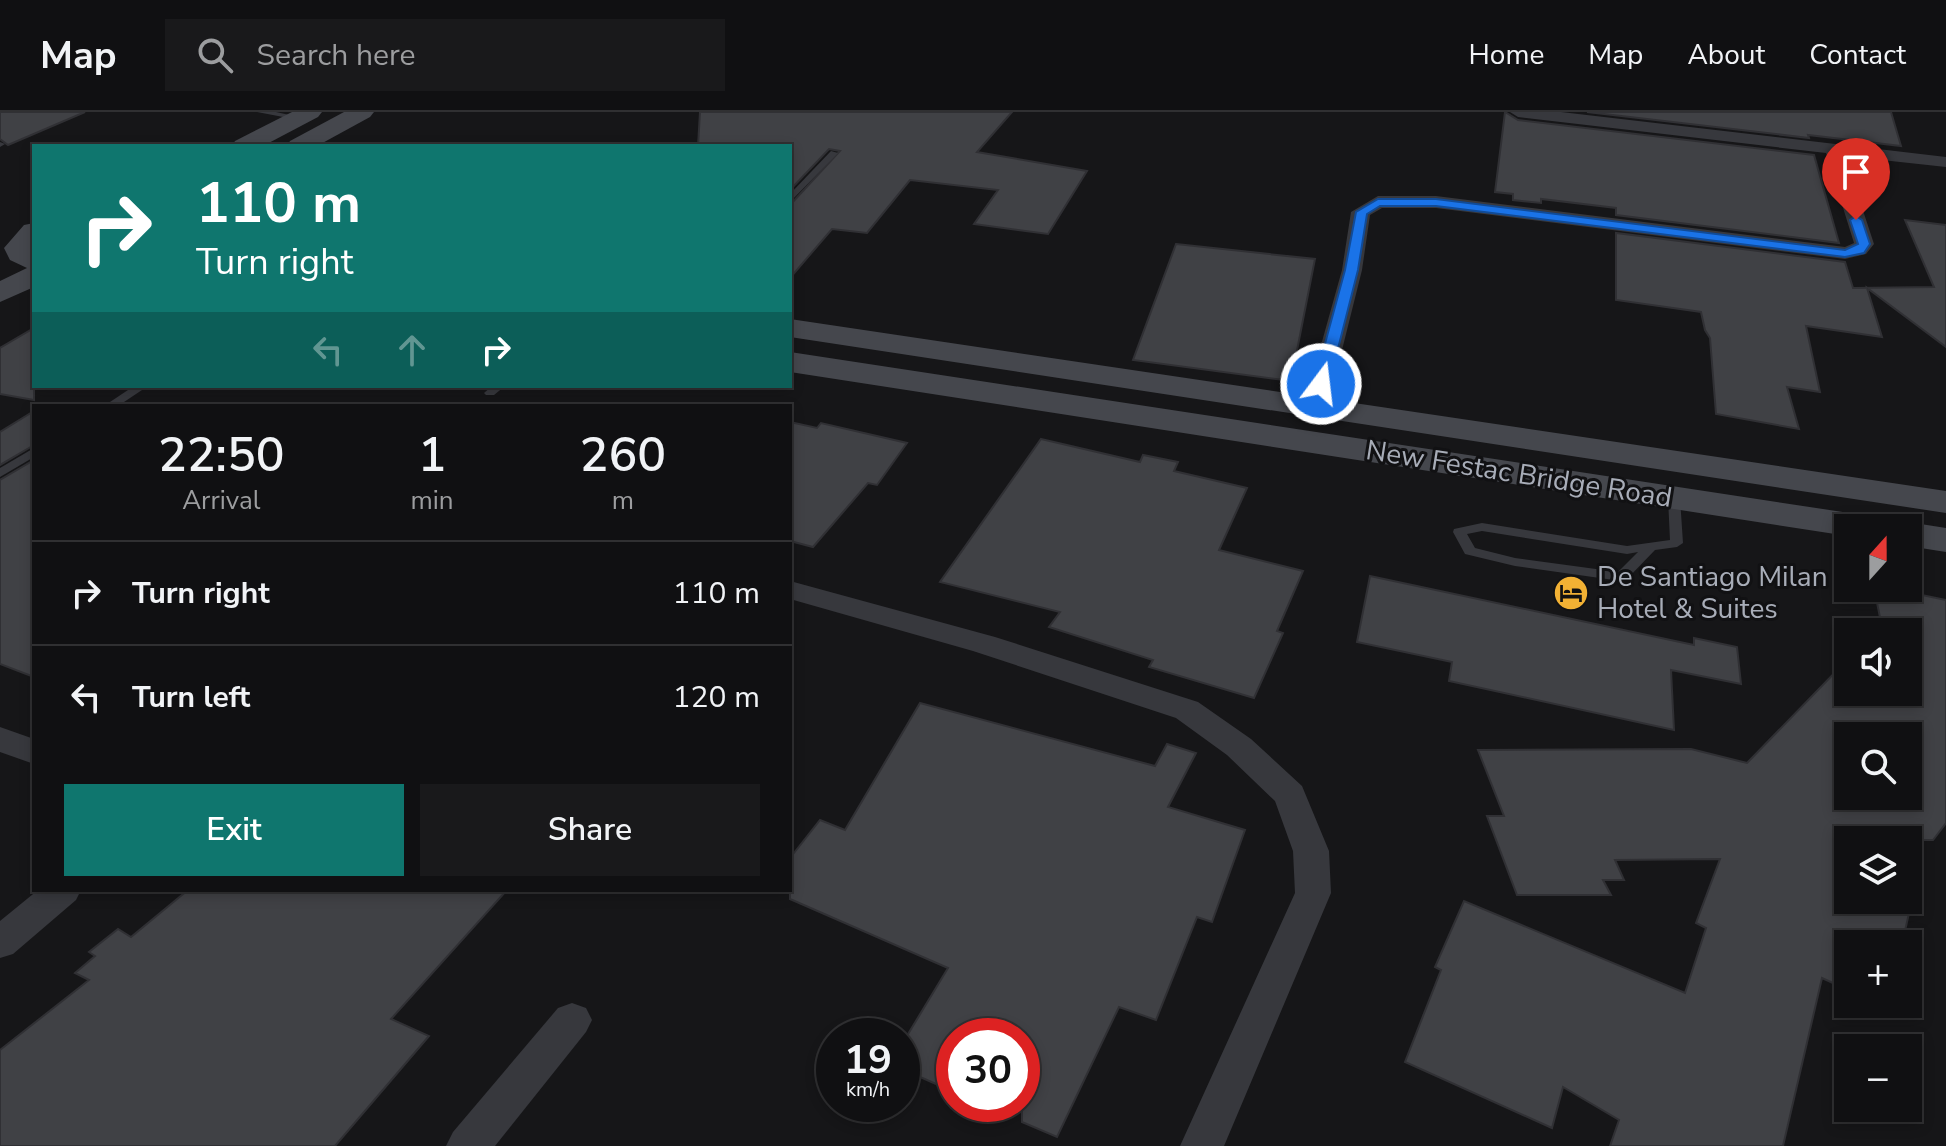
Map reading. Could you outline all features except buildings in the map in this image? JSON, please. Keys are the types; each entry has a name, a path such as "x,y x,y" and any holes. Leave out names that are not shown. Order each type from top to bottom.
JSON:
{"main road":[{"path":"303,144 362,112"},
{"path":"248,144 305,115"},
{"path":"0,293 21,245"},
{"path":"792,328 1946,502"},
{"name":"New Festac Bridge Road","path":"792,362 1834,523"},
{"path":"1490,469 1496,434"},
{"path":"1922,536 1946,540"}],"street":[{"path":"1518,112 1946,162"},
{"path":"1316,406 1352,270 1361,212 1378,202 1436,202 1845,253 1859,250 1864,244 1834,149"},
{"path":"792,591 984,644 1187,710 1239,747 1290,795 1311,851 1313,893 1202,1146"},
{"path":"0,739 32,751"},
{"path":"0,943 61,892"},
{"path":"468,1146 572,1020"}],"lane":[{"path":"261,112 305,115"},
{"path":"792,197 834,153"},
{"path":"113,404 139,388"},
{"path":"0,473 32,453"},
{"path":"1651,547 1621,577 1515,562 1470,551 1459,532 1482,527 1627,550 1677,543 1674,498"}],"place":[{"name":"De Santiago Milan Hotel & Suites","path":"1571,593"}],"route":[{"path":"1321,384 1352,270 1361,212 1378,202 1436,202 1696,237 1845,253 1859,250 1864,244 1856,220"}]}
